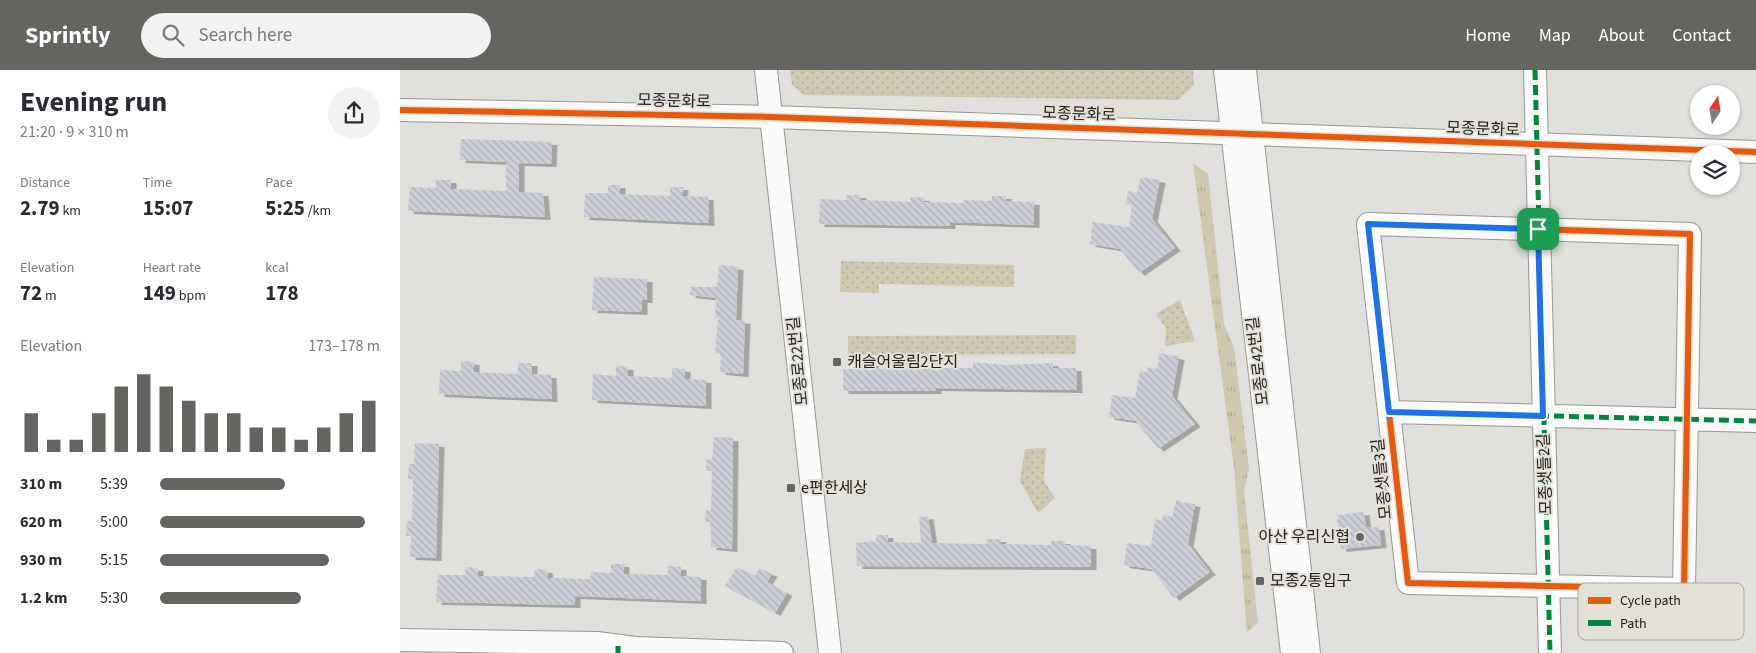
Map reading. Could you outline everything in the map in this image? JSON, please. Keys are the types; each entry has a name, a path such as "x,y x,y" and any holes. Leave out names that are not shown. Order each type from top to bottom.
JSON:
{"street":[{"name":"모종로22번길","path":"766,70 830,653"},
{"name":"모종로42번길","path":"1225,70 1241,134 1309,653"},
{"name":"모종로42번길","path":"1245,70 1241,134 1292,653"},
{"name":"모종샛들2길","path":"1534,70 1550,653"},
{"name":"모종문화로","path":"400,110 771,117 1756,152"},
{"name":"모종샛들3길","path":"1578,587 1408,583 1368,224 1690,234 1684,583"},
{"path":"1389,412 1756,421"},
{"path":"400,640 597,643 618,649 782,653"}],"green space":[{"path":"790,70 1193,70 1194,85 1178,100 804,95 792,85"},
{"path":"1193,163 1208,174 1224,324 1234,347 1249,469 1244,491 1258,622 1247,633 1234,468"},
{"path":"841,261 1014,265 1014,287 879,284 879,293 840,292"},
{"path":"1180,300 1195,341 1165,346 1166,328 1156,314"},
{"path":"1076,335 1076,354 848,355 848,336"},
{"path":"1046,448 1044,481 1055,498 1038,513 1020,481 1025,449"}],"building":[{"path":"461,139 552,142 551,164 519,163 519,192 543,193 545,217 408,211 410,187 436,188 436,180 451,180 451,189 506,191 506,162 460,160"},
{"path":"1141,177 1160,180 1152,219 1175,248 1139,273 1120,249 1090,244 1093,222 1129,227 1132,205 1126,204 1128,191 1137,193"},
{"path":"608,185 620,185 620,194 670,196 670,187 683,187 682,196 708,197 709,223 584,217 585,193 608,193"},
{"path":"846,195 861,195 861,200 911,202 910,197 924,198 924,202 963,203 963,200 992,201 992,196 1006,196 1005,201 1034,202 1034,225 950,222 950,226 819,224 820,199 846,200"},
{"path":"719,265 738,267 736,320 745,321 743,374 720,372 721,354 715,353 718,318 715,318 716,298 690,295 691,287 717,287"},
{"path":"594,277 647,279 647,300 642,300 642,312 592,310"},
{"path":"1160,353 1179,357 1172,396 1195,424 1158,449 1136,421 1109,417 1112,395 1135,398 1140,371 1147,373 1148,367 1157,369"},
{"path":"461,361 474,362 474,372 518,374 518,363 532,363 532,374 551,375 552,399 439,394 440,370 461,371"},
{"path":"973,362 1004,365 1053,363 1053,368 1076,368 1077,390 936,388 936,391 843,391 843,369 862,369 861,363 873,363 873,369 907,368 907,364 919,364 919,368 973,368"},
{"path":"616,366 628,367 628,376 672,378 672,368 685,369 685,379 706,380 706,406 592,400 593,374 616,376"},
{"path":"714,437 733,438 732,549 711,547 711,522 705,522 706,510 711,510 712,471 706,471 707,459 712,460"},
{"path":"415,443 439,444 436,558 410,557 411,536 406,536 407,521 412,521 413,479 408,479 409,464 414,464"},
{"path":"1176,501 1195,504 1188,544 1210,572 1174,598 1151,569 1124,565 1127,543 1151,546 1155,519 1162,521 1163,515 1172,517"},
{"name":"아산 우리신협","path":"1364,512 1366,528 1379,527 1381,545 1341,549 1337,515"},
{"path":"928,516 932,543 987,544 987,539 1001,539 1000,544 1051,545 1051,541 1065,541 1065,545 1091,546 1091,567 857,566 856,543 876,541 876,535 888,535 888,542 921,543 919,517"},
{"path":"611,564 624,564 624,574 668,575 668,566 681,567 681,576 701,577 701,601 575,596 575,605 436,602 438,575 465,575 466,567 478,568 478,576 534,577 535,569 547,570 548,578 590,579 591,572 611,573"},
{"path":"737,567 755,576 759,568 772,574 767,582 787,593 775,613 725,586"}],"marked path":[{"path":"1535,70 1550,653"},
{"path":"1389,412 1756,421"},
{"path":"618,646 618,653"}],"cycle path":[{"path":"400,110 771,117 1756,152"},
{"path":"1368,224 1690,234 1684,583"},
{"path":"1368,224 1408,583 1578,587"}],"place":[{"name":"캐슬어울림2단지","path":"837,362"},
{"name":"e편한세상","path":"791,488"},
{"name":"아산 우리신협","path":"1360,537"},
{"name":"모종2통입구","path":"1260,581"}],"route":[{"path":"1368,224 1538,229 1543,416 1389,412 1368,224"}]}
